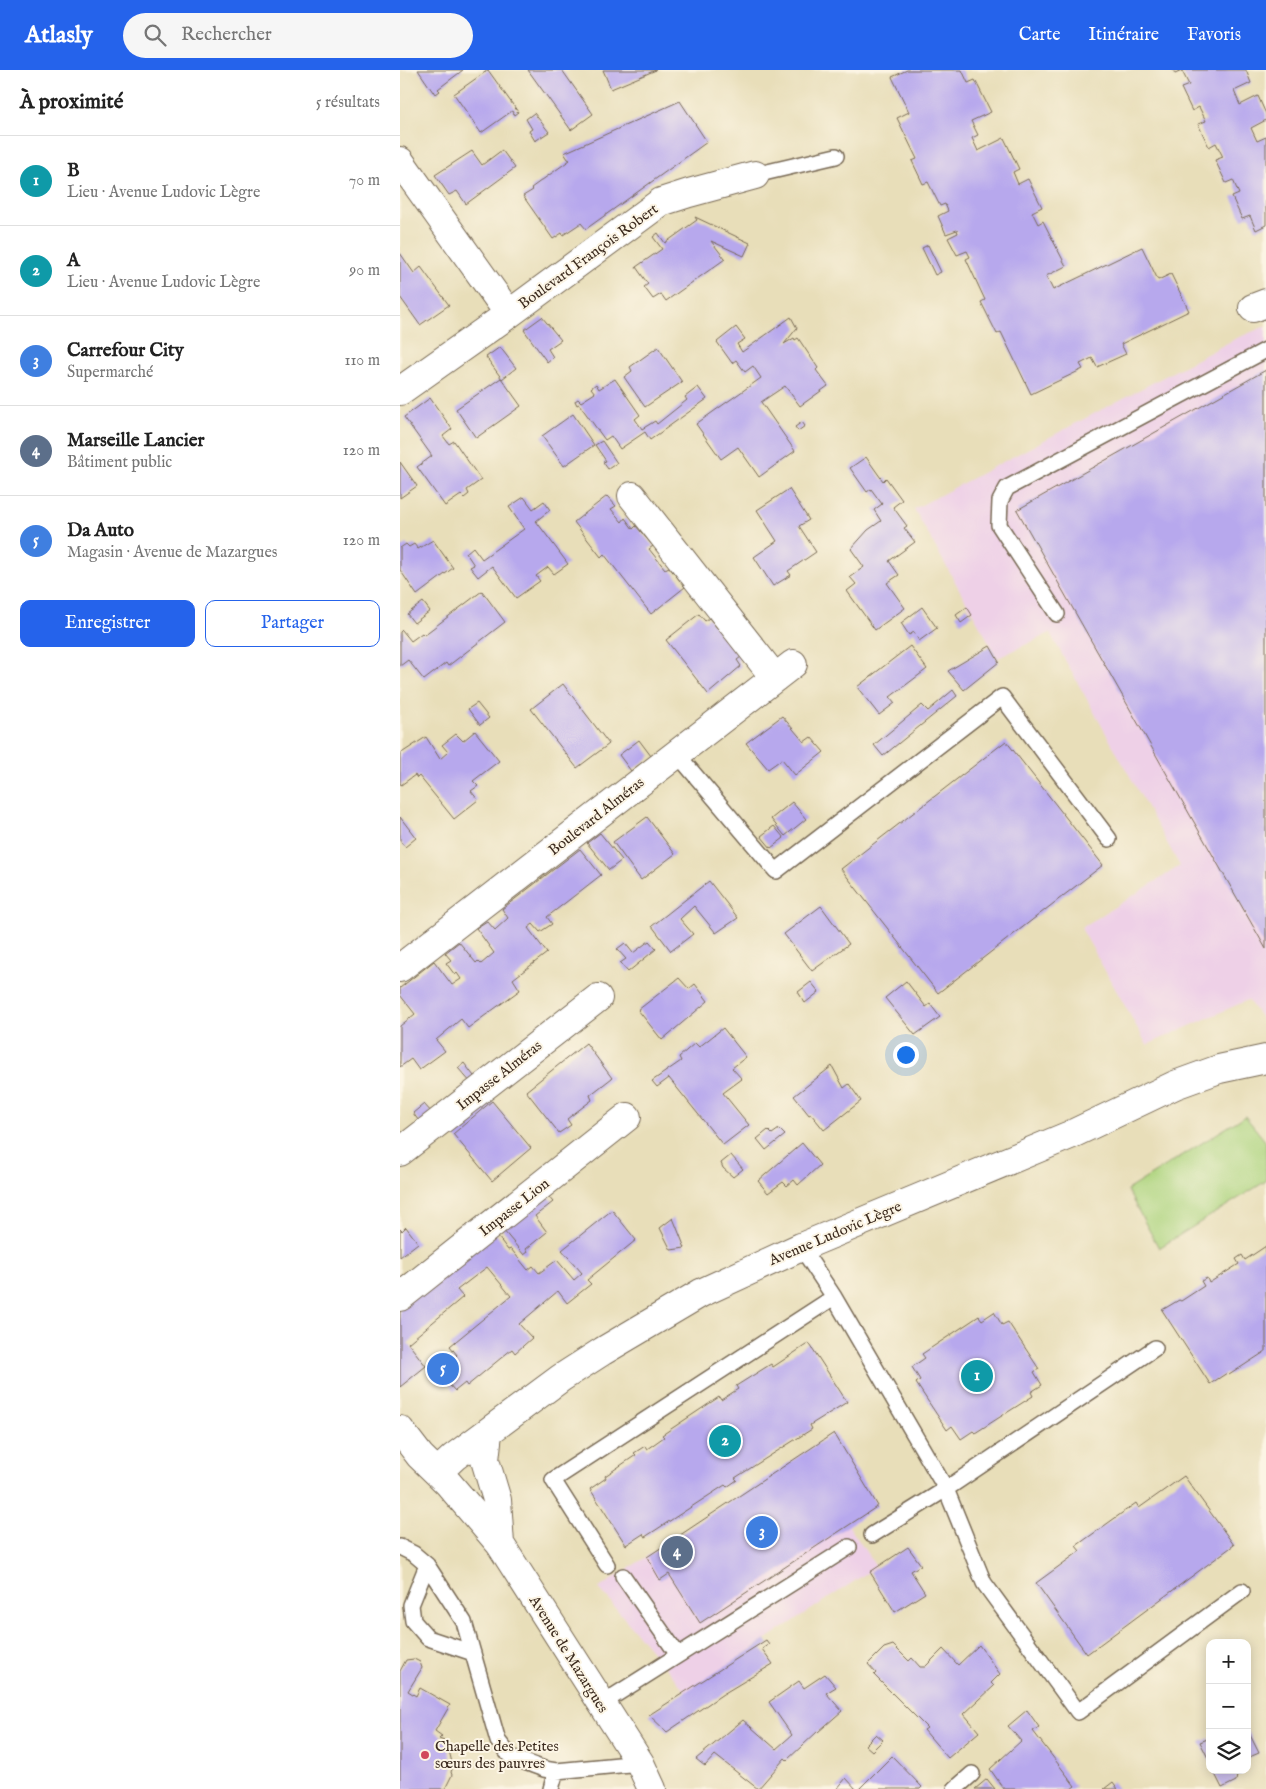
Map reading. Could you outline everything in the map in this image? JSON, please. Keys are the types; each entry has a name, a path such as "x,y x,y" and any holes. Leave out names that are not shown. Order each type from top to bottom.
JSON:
{"street":[{"name":"Boulevard François Robert","path":"400,161 509,314"},
{"name":"Boulevard François Robert","path":"400,391 509,314 661,202 754,175"},
{"name":"Boulevard Alméras","path":"400,968 784,671 632,496"},
{"name":"Impasse Alméras","path":"400,1152 598,998"},
{"name":"Avenue Ludovic Lègre","path":"438,1472 454,1457 561,1378 701,1293 801,1247 1070,1135 1175,1085 1219,1069 1266,1058"},
{"name":"Impasse Lion","path":"400,1297 627,1117"},
{"name":"Avenue de Mazargues","path":"400,1430 420,1456 438,1472 500,1544 640,1763 652,1789"},
{"name":"Avenue de Mazargues","path":"488,1433 486,1460 497,1500 500,1544"},
{"name":"Avenue de Mazargues","path":"640,1763 672,1789"}],"lane":[{"path":"754,175 836,156"},
{"path":"1057,614 999,525 1000,501 1007,488 1266,350"},
{"path":"677,754 776,871 1002,697 1109,839"},
{"path":"801,1247 834,1297 946,1489 984,1582 1078,1712 1242,1591"},
{"path":"607,1565 553,1480 834,1297"},
{"path":"872,1535 946,1489 1155,1348"},
{"path":"400,1546 414,1554 427,1565 464,1622 498,1741 511,1757 544,1769 556,1771 640,1763"},
{"path":"601,1704 849,1547"},
{"path":"427,1565 411,1605 413,1622 428,1638 474,1653"},
{"path":"623,1576 678,1655"},
{"path":"551,1789 556,1771"},
{"path":"955,1789 972,1774"}],"shaded area":[{"path":"1266,326 1266,1025 1248,1000 1147,1045 1081,928 1180,866 1050,633 998,658 914,509 1235,339"},
{"path":"834,1433 878,1506 849,1526 876,1567 686,1692 599,1588"}],"green space":[{"path":"1245,1116 1266,1142 1266,1181 1159,1248 1127,1190"}],"building":[{"path":"418,70 463,70 438,89 440,91 436,94"},
{"path":"488,70 518,112 514,115 512,111 481,133 454,94"},
{"path":"528,70 562,70 593,114 571,130"},
{"path":"603,70 656,70 611,89"},
{"path":"907,70 962,70 968,83 975,80 991,112 971,121 978,135 972,138 978,151 1004,138 1019,169 1013,172 1018,184 1028,179 1042,207 1032,212 1038,224 1043,221 1066,266 1046,276 1053,290 1142,247 1158,280 1171,274 1189,311 1121,344 1126,354 1097,367 1092,358 1080,364 1083,369 1031,394 1001,332 997,334 981,302 985,300 966,259 970,257 967,251 957,255 948,238 958,233 957,230 946,234 938,216 948,211 945,204 940,206 928,182 923,184 912,161 917,159 897,118 909,112 892,77"},
{"path":"1173,70 1246,70 1251,83 1234,91 1240,105 1258,96 1266,114 1266,120 1251,128 1257,141 1266,137 1266,225 1256,230 1250,216 1242,219 1232,197 1239,194 1233,180 1226,183 1215,160 1223,157 1216,143 1209,147 1198,124 1206,121 1199,107 1192,111 1181,88 1189,85 1182,71 1175,74"},
{"path":"680,101 707,142 586,229 581,223 553,239 523,196 570,160 564,153"},
{"path":"534,113 549,132 535,141 529,131 532,129 526,119"},
{"path":"502,150 515,168 466,204 457,191 449,195 435,175 472,151 482,165"},
{"path":"695,217 750,243 744,256 711,241 725,259 666,301 661,294 653,299 644,287 648,284 636,267 662,249 653,237 658,233 665,243 697,220"},
{"path":"928,245 941,272 935,275 922,248"},
{"path":"400,253 414,273 421,267 449,305 420,325 400,297"},
{"path":"542,317 561,340 548,349 553,357 547,362 524,330"},
{"path":"791,317 797,328 784,344 794,338 795,340 798,338 818,368 816,370 828,386 800,406 785,386 761,402 795,451 759,477 738,447 721,459 696,424 761,378 753,366 745,372 736,360 732,363 717,342 736,327 745,339 737,344 742,352"},
{"path":"500,347 516,368 502,379 486,357"},
{"path":"658,347 682,382 645,407 624,377 632,371 630,367"},
{"path":"1266,370 1266,949 1017,510"},
{"path":"501,378 521,406 476,438 456,409"},
{"path":"615,379 640,415 635,419 642,429 655,421 657,424 687,400 685,397 698,387 707,399 650,440 645,432 620,449 611,436 605,440 575,401 578,399 581,402 595,393 591,388 596,384 599,389"},
{"path":"430,398 452,429 443,436 449,444 454,441 481,480 467,490 469,494 464,498 461,495 445,506 417,467 432,456 404,417"},
{"path":"573,414 594,445 564,466 542,436"},
{"path":"802,422 805,426 798,431 795,427"},
{"path":"602,441 617,463 608,469 603,462 606,461 595,445"},
{"path":"866,457 883,481 886,478 902,500 893,507 907,526 904,528 915,542 889,561 899,575 887,583 905,608 875,630 847,591 856,584 850,577 864,567 851,549 868,530 881,521 874,510 882,504 871,489 867,492 850,468"},
{"path":"400,462 417,486 400,498"},
{"path":"789,489 809,520 799,526 816,552 788,571 791,575 773,586 754,557 777,541 757,510"},
{"path":"607,496 616,506 611,509 622,522 625,518 633,529 636,526 653,546 649,549 665,569 669,567 685,587 651,614 604,554 601,557 574,522"},
{"path":"524,497 533,509 544,501 550,510 536,521 568,564 554,574 548,567 536,576 540,581 516,598 492,566 478,577 470,567 474,565 466,553 473,547 482,559 524,529 509,507"},
{"path":"433,540 453,568 417,595 400,570 400,548 406,544 409,547 414,544 418,549"},
{"path":"482,591 505,622 448,666 446,663 424,680 408,660 400,666 400,632 402,630 411,641 422,633 424,635"},
{"path":"423,602 430,611 414,623 407,614"},
{"path":"922,607 937,628 919,641 914,632 909,635 901,623"},
{"path":"967,607 972,615 961,623 956,615"},
{"path":"699,614 705,621 709,618 741,657 737,660 741,666 708,694 666,640"},
{"path":"910,646 927,669 890,697 895,703 879,715 857,687"},
{"path":"990,646 999,662 964,690 948,671"},
{"path":"563,684 609,744 577,768 531,709"},
{"path":"953,690 957,696 883,756 874,745 922,705 928,711"},
{"path":"477,703 489,718 480,725 468,709"},
{"path":"782,716 804,742 811,737 824,752 795,775 782,759 768,769 746,743"},
{"path":"475,731 499,761 473,781 478,786 471,791 478,800 454,819 419,776 417,778 415,775 401,785 400,754 426,737 440,759 448,752 442,745 456,734 463,741"},
{"path":"639,740 651,756 631,771 619,755"},
{"path":"1006,741 1103,865 938,993 841,869"},
{"path":"792,802 806,819 785,836 771,819"},
{"path":"400,817 416,838 405,847 400,841"},
{"path":"647,817 675,854 641,880 613,842"},
{"path":"774,826 784,838 771,848 761,836"},
{"path":"600,833 622,860 609,870 587,843"},
{"path":"580,849 601,875 547,917 552,924 540,932 533,924 528,928 547,953 513,979 520,990 468,1028 461,1019 436,1040 445,1051 419,1070 411,1059 400,1067 400,1026 415,1014 400,995 400,988 434,961 452,985 461,979 457,973 455,975 446,963 451,960 445,953 459,942 476,963 478,961 481,964 494,953 476,928 487,921 495,930 508,918 502,909"},
{"path":"709,881 738,918 716,933 694,906 680,919 693,934 671,951 652,926"},
{"path":"821,906 849,944 812,971 784,934"},
{"path":"649,941 656,949 628,972 620,963 626,959 617,949 625,943 633,953"},
{"path":"679,978 689,989 695,984 708,1001 662,1040 638,1010"},
{"path":"906,981 926,1007 930,1004 940,1017 915,1035 885,998"},
{"path":"811,982 819,992 805,1003 798,992"},
{"path":"723,1028 746,1057 732,1068 742,1079 723,1093 749,1125 723,1145 669,1078 657,1087 652,1081 681,1061 679,1057 695,1043 699,1047"},
{"path":"586,1043 612,1078 590,1095 592,1100 567,1119 571,1125 559,1133 526,1091"},
{"path":"464,1063 477,1080 472,1084 458,1068"},
{"path":"832,1066 844,1088 849,1084 861,1101 824,1130 794,1096"},
{"path":"492,1101 531,1148 492,1181 453,1134"},
{"path":"424,1104 433,1114 421,1124 413,1113"},
{"path":"779,1129 785,1135 766,1150 757,1139 768,1130 772,1134"},
{"path":"802,1143 820,1165 798,1185 794,1180 787,1186 783,1182 768,1193 758,1181"},
{"path":"731,1155 743,1169 733,1177 723,1168 721,1163"},
{"path":"542,1189 553,1202 535,1216 547,1232 526,1249 528,1252 524,1255 498,1224"},
{"path":"612,1210 636,1240 587,1280 591,1284 567,1303 558,1291 519,1324 532,1338 515,1353 512,1349 467,1386 465,1383 455,1391 446,1381 457,1371 448,1362 457,1355 450,1346 511,1296 487,1267 457,1290 463,1297 408,1343 426,1366 400,1387 400,1303 492,1229 508,1250 511,1249 528,1270 533,1266 539,1273 557,1260 574,1280 582,1273 562,1250"},
{"path":"673,1218 685,1248 671,1250 660,1228"},
{"path":"406,1227 418,1243 400,1257 400,1229 402,1231"},
{"path":"1266,1246 1266,1351 1229,1375 1227,1373 1210,1384 1162,1310 1179,1300 1181,1301 1204,1286 1201,1281 1207,1278 1209,1283 1239,1264 1236,1259 1242,1255 1245,1260"},
{"path":"994,1312 1002,1325 1008,1322 1039,1369 1034,1372 1042,1385 1031,1392 1033,1396 975,1433 973,1431 961,1439 952,1426 947,1430 916,1383 920,1380 912,1367 925,1358 922,1354 979,1316 982,1320"},
{"path":"809,1343 847,1402 810,1425 812,1429 735,1478 737,1480 727,1487 725,1485 645,1537 643,1534 626,1545 590,1489 606,1478 605,1476 636,1455 634,1453 645,1446 647,1449 664,1437 662,1435 719,1397 721,1400 738,1389 736,1386 771,1364 773,1367"},
{"path":"834,1433 878,1506 700,1623 669,1574 660,1580 647,1557"},
{"path":"1184,1476 1234,1545 1087,1654 1036,1583 1080,1551 1076,1546 1136,1503 1139,1508"},
{"path":"908,1547 921,1565 911,1571 925,1593 895,1612 870,1572"},
{"path":"766,1640 769,1644 762,1649 773,1664 723,1694 667,1732 649,1715"},
{"path":"893,1645 909,1661 912,1658 920,1667 925,1667 943,1649 958,1665 979,1645 1000,1674 991,1683 994,1686 964,1714 979,1732 948,1758 924,1730 927,1728 874,1675 876,1673 868,1664 884,1648"},
{"name":"Chapelle des Petites sœurs des pauvres","path":"414,1659 420,1662 422,1668 408,1691 416,1696 420,1688 450,1705 435,1731 442,1736 439,1739 447,1742 453,1767 452,1775 445,1789 400,1789 400,1671 406,1660"},
{"path":"825,1674 836,1687 826,1693 842,1711 787,1760 785,1758 758,1789 715,1755 705,1766 696,1759 743,1720 776,1749 792,1735 769,1702 799,1681 804,1688"},
{"path":"1027,1710 1039,1727 1033,1731 1075,1786 1071,1789 1004,1789 990,1769 1021,1741 1008,1726"},
{"path":"876,1734 883,1740 872,1751 865,1745"},
{"path":"1251,1737 1259,1753 1251,1756"},
{"path":"1206,1740 1206,1754 1200,1742"},
{"path":"892,1756 922,1787 920,1789 859,1789"},
{"path":"1215,1774 1237,1774 1236,1781 1222,1788"},
{"path":"846,1778 856,1789 837,1789"},
{"path":"987,1779 995,1789 975,1789"},
{"path":"1113,1782 1118,1789 1104,1789"}],"place":[{"name":"Da Auto","path":"443,1369"},
{"name":"B","path":"977,1376"},
{"name":"A","path":"725,1441"},
{"name":"Carrefour City","path":"762,1532"},
{"name":"Marseille Lancier","path":"677,1552"},
{"name":"Chapelle des Petites sœurs des pauvres","path":"425,1755"}]}
